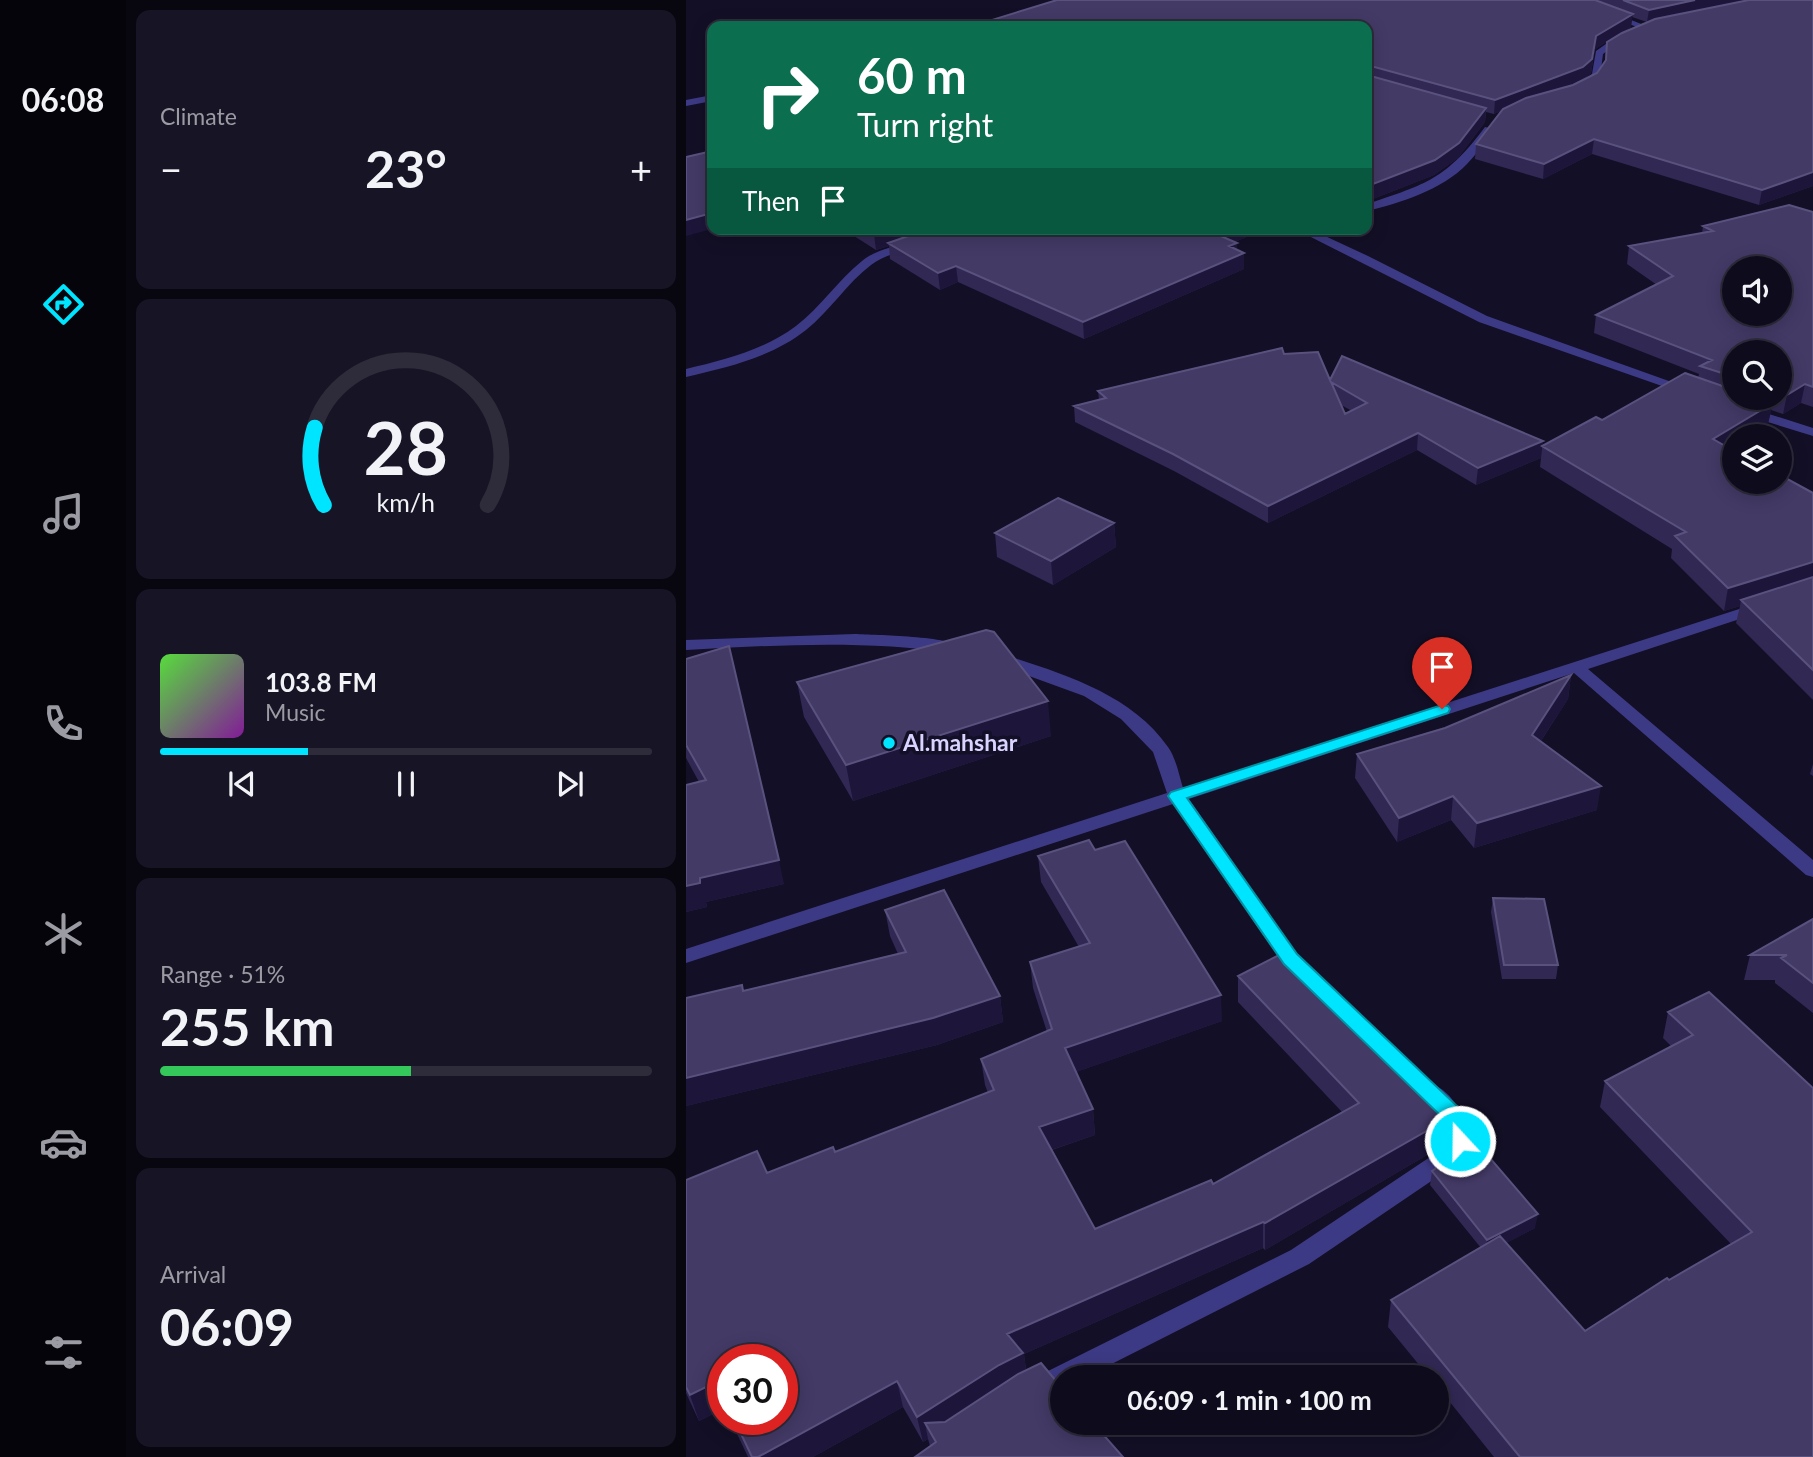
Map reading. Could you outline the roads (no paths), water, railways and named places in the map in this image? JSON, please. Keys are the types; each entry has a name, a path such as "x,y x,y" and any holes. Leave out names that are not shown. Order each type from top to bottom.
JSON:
{"street":[{"path":"1572,0 1645,27"},
{"path":"1563,95 1588,84 1597,75 1599,53 1614,40 1658,24"},
{"path":"686,103 707,99"},
{"path":"1372,206 1425,188 1455,171 1495,120 1486,118"},
{"path":"1313,235 1483,319 1694,393"},
{"path":"686,373 730,361 782,341 803,327 866,262 878,255 925,242"},
{"path":"1745,410 1813,432"},
{"path":"686,957 1773,603"},
{"path":"686,645 849,640 921,642 980,653 1090,692 1127,715 1161,750 1177,796 1290,959 1315,983"},
{"path":"1575,666 1813,870"},
{"path":"1013,1401 1300,1257 1444,1160 1460,1141 1451,1113 1410,1072"}],"place":[{"name":"Al.mahshar","path":"889,743"}]}
